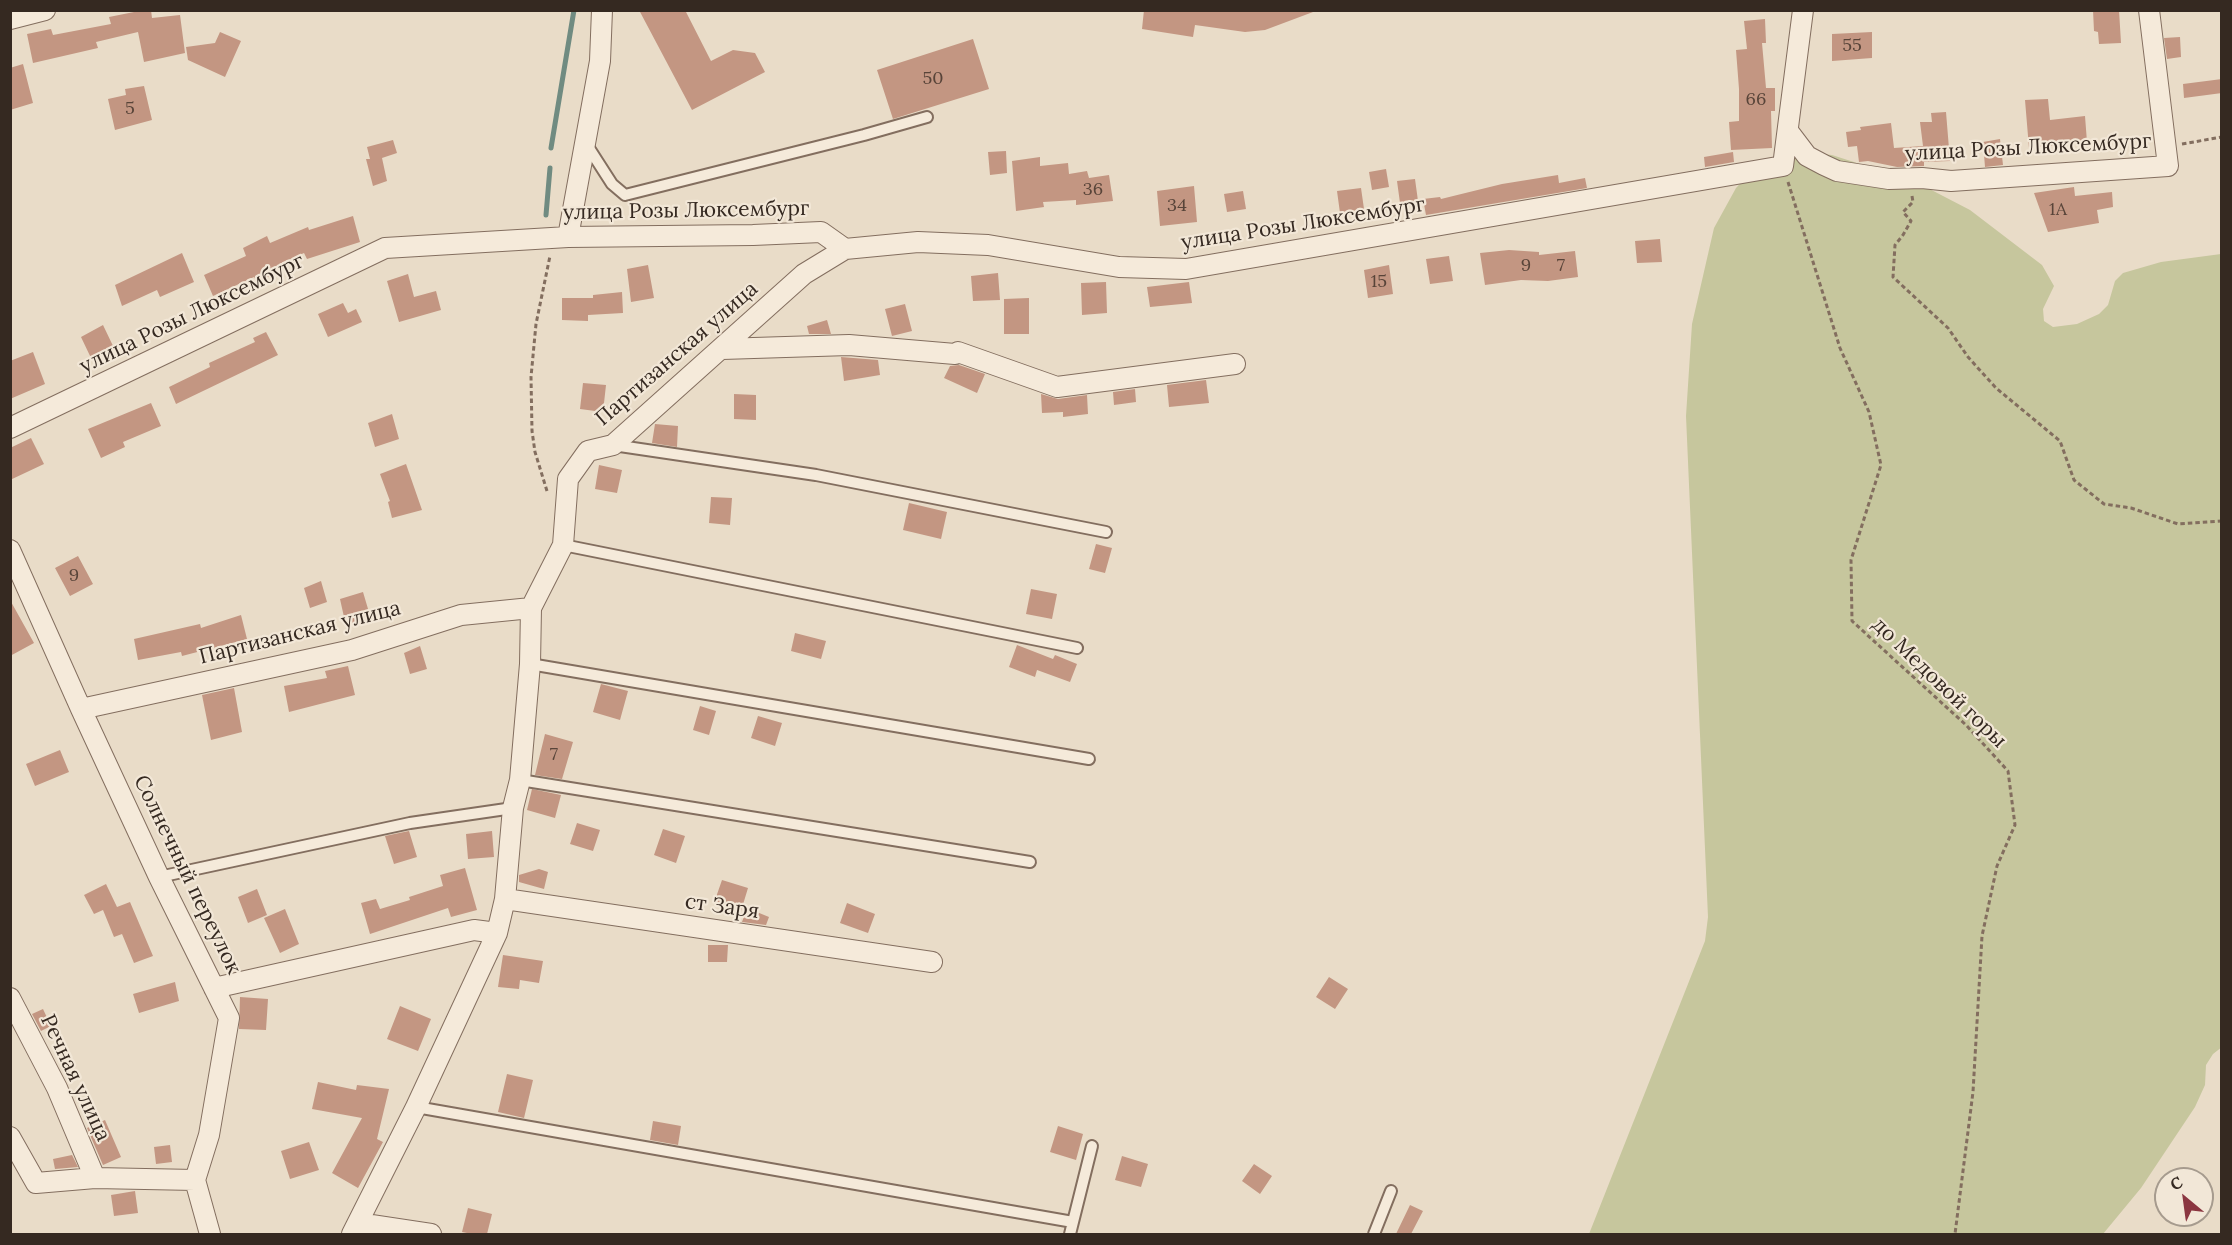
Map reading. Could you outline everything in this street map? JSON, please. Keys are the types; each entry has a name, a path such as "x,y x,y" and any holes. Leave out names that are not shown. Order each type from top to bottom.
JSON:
{"street":[{"path":"10,19 45,10"},
{"path":"561,238 585,142 600,61 602,10"},
{"path":"1783,166 1803,10"},
{"name":"улица Розы Люксембург","path":"1788,131 1807,156 1824,165 1837,171 1889,179 1922,178 1951,181 2168,166 2149,10"},
{"name":"улица Розы Люксембург","path":"10,428 385,248 561,238 821,232 845,249 918,242 988,245 1119,267 1186,269 1783,166"},
{"name":"Партизанская улица","path":"355,1229 416,1107 497,933 505,899 513,808 520,780 530,664 531,609 562,545 568,479 588,451 613,445 804,274 845,249"},
{"path":"722,349 849,345 955,354 958,352 1057,387 1235,364"},
{"name":"Солнечный переулок","path":"10,550 18,586 81,709 159,877 229,1018 209,1135 195,1180"},
{"name":"Партизанская улица","path":"81,709 352,650 461,615 531,609"},
{"name":"ст Заря","path":"505,899 932,962"},
{"path":"214,988 474,930 497,933"},
{"name":"Речная улица","path":"10,998 57,1088 95,1178"},
{"path":"10,1137 36,1184 95,1178 195,1180 210,1234"},
{"path":"355,1229 431,1234"}],"lane":[{"path":"585,142 612,184 625,195 927,117"},
{"path":"613,445 816,475 1106,532"},
{"path":"562,545 1077,648"},
{"path":"530,664 1089,759"},
{"path":"520,780 1030,862"},
{"path":"159,877 410,824 513,808"},
{"path":"416,1107 1073,1222"},
{"path":"1070,1234 1092,1146"},
{"path":"1374,1234 1391,1191"}],"path":[{"path":"2165,147 2222,137"},
{"name":"до Медовой горы","path":"1783,166 1840,348 1869,412 1881,465 1851,560 1852,621 1966,725 2008,771 2015,825 1997,866 1982,936 1973,1092 1955,1234"},
{"path":"1889,179 1912,189 1913,202 1903,212 1911,221 1895,245 1893,277 1948,328 1968,357 1996,388 2060,441 2074,480 2104,504 2131,508 2178,524 2222,520"},
{"path":"550,500 535,452 532,431 531,377 536,324 561,238"}],"green space":[{"path":"1795,151 1832,155 1916,182 1970,210 2042,265 2054,286 2043,309 2044,321 2053,327 2077,324 2099,314 2108,305 2115,281 2123,273 2161,262 2221,254 2222,1047 2213,1054 2206,1065 2205,1085 2195,1107 2141,1188 2103,1234 1589,1234 1705,941 1708,917 1686,416 1692,324 1714,228 1736,188 1752,171"}],"building":[{"path":"151,10 152,18 180,15 185,53 144,62 138,32 96,42 98,48 33,63 27,34 51,29 53,35 111,24 109,17"},
{"path":"639,10 685,10 711,61 733,50 755,53 765,72 692,110"},
{"path":"1144,10 1312,10 1313,12 1265,30 1245,32 1195,25 1193,37 1142,29"},
{"path":"2093,10 2119,10 2121,43 2099,44 2098,32 2094,31"},
{"path":"1765,19 1766,43 1762,43 1766,88 1775,88 1775,111 1771,111 1772,148 1731,150 1729,122 1739,121 1736,50 1747,49 1744,21"},
{"path":"220,32 241,41 225,77 188,60 186,47 215,43"},
{"path":"1872,32 1872,58 1832,61 1832,34"},
{"path":"2180,37 2181,57 2167,59 2164,38"},
{"path":"973,39 989,89 893,119 877,70"},
{"path":"23,64 33,103 10,110 10,68"},
{"path":"2222,79 2222,93 2184,98 2183,84"},
{"path":"144,86 152,120 115,130 108,99 126,95 125,89"},
{"path":"2048,99 2050,120 2085,116 2087,142 2029,148 2025,100"},
{"path":"1946,112 1950,161 1924,162 1924,166 1897,167 1868,161 1859,162 1857,146 1848,147 1846,132 1861,130 1860,127 1891,123 1894,148 1923,146 1920,122 1932,122 1931,113"},
{"path":"2000,139 2003,165 1985,167 1983,142"},
{"path":"393,140 397,153 382,158 387,181 373,186 366,159 370,159 367,147"},
{"path":"1006,151 1007,173 990,175 988,152"},
{"path":"1733,152 1734,162 1705,167 1704,157"},
{"path":"1040,157 1040,166 1068,163 1069,174 1087,171 1089,178 1109,175 1113,201 1076,205 1076,200 1043,202 1044,207 1016,211 1012,161"},
{"path":"1386,169 1389,187 1372,190 1369,172"},
{"path":"1558,175 1559,183 1585,178 1587,188 1426,215 1423,199 1440,197 1441,199 1502,184"},
{"path":"1415,179 1418,201 1400,203 1397,181"},
{"path":"1194,186 1197,222 1160,226 1157,191"},
{"path":"2074,187 2075,196 2112,192 2113,207 2097,210 2099,223 2048,232 2034,193"},
{"path":"1361,188 1364,209 1340,213 1337,191"},
{"path":"1243,191 1246,209 1227,212 1224,194"},
{"path":"353,216 360,242 307,259 304,253 279,264 282,271 257,282 254,277 213,296 204,275 246,256 243,248 267,236 270,243 308,227 309,230"},
{"path":"1660,239 1662,262 1637,263 1635,241"},
{"path":"1509,250 1539,252 1539,255 1575,251 1578,277 1548,281 1521,280 1485,285 1480,253"},
{"path":"182,253 194,282 160,297 157,290 122,306 115,285"},
{"path":"1449,256 1453,281 1430,284 1426,259"},
{"path":"648,265 654,298 631,302 627,269"},
{"path":"1389,265 1393,294 1368,298 1364,270"},
{"path":"998,273 1000,300 973,301 971,276"},
{"path":"408,274 414,297 436,291 441,310 399,322 387,281"},
{"path":"1106,282 1107,313 1082,315 1081,283"},
{"path":"1189,282 1192,303 1150,307 1147,287"},
{"path":"622,292 623,313 588,315 588,321 562,320 562,298 593,298 593,295"},
{"path":"1029,298 1029,334 1004,334 1004,299"},
{"path":"343,303 348,313 356,309 362,322 328,337 318,314"},
{"path":"905,304 912,331 892,336 885,309"},
{"path":"827,320 831,334 809,334 807,326"},
{"path":"103,325 114,348 91,358 81,337"},
{"path":"266,332 278,355 176,404 169,387 210,367 209,363 255,342 253,338"},
{"path":"33,352 45,384 10,399 10,361"},
{"path":"841,357 878,360 880,375 844,381"},
{"path":"959,365 985,374 977,393 944,378 950,366"},
{"path":"1206,380 1209,403 1169,407 1167,385"},
{"path":"583,383 606,385 603,412 580,409"},
{"path":"1135,389 1136,402 1114,405 1113,392"},
{"path":"734,394 756,395 756,420 734,419"},
{"path":"1041,394 1058,399 1087,395 1088,414 1063,417 1063,412 1042,413"},
{"path":"151,403 161,426 123,442 125,447 101,458 88,429"},
{"path":"392,414 399,439 375,447 368,423"},
{"path":"655,424 678,426 677,447 652,443"},
{"path":"31,438 44,464 10,480 10,448"},
{"path":"406,464 422,510 392,518 388,502 390,501 380,474"},
{"path":"599,465 622,470 617,493 595,489"},
{"path":"711,497 732,498 730,525 709,523"},
{"path":"909,503 947,512 941,539 903,530"},
{"path":"1096,544 1112,548 1105,573 1089,569"},
{"path":"78,556 93,584 70,596 55,568"},
{"path":"321,581 327,602 310,608 304,588"},
{"path":"1031,589 1057,594 1052,619 1026,614"},
{"path":"363,592 371,619 346,626 340,599"},
{"path":"10,600 34,643 10,656"},
{"path":"241,615 247,639 182,656 181,652 138,660 134,639 200,624 201,628"},
{"path":"795,633 826,641 821,659 791,651"},
{"path":"1017,645 1053,659 1055,655 1077,664 1070,682 1037,670 1035,677 1009,667"},
{"path":"420,646 427,669 410,674 404,653"},
{"path":"348,666 355,695 289,712 284,686 327,678 325,671"},
{"path":"601,684 628,691 620,720 593,712"},
{"path":"234,688 242,732 211,740 202,695"},
{"path":"700,706 716,711 709,735 693,730"},
{"path":"758,716 782,723 775,746 751,738"},
{"path":"545,734 573,742 562,779 535,775"},
{"path":"60,750 69,772 35,786 26,764"},
{"path":"532,789 561,795 555,818 527,810"},
{"path":"577,823 600,830 593,851 570,844"},
{"path":"663,829 685,836 676,863 654,855"},
{"path":"409,831 417,857 394,864 385,836"},
{"path":"492,831 494,857 468,859 466,834"},
{"path":"465,868 477,910 451,917 448,908 370,934 361,903 376,899 380,909 410,900 409,897 443,886 440,875"},
{"path":"539,869 548,872 544,889 519,882 519,875"},
{"path":"722,880 748,888 741,911 714,903"},
{"path":"106,884 117,907 130,902 153,956 134,963 122,934 114,937 103,910 94,914 84,895"},
{"path":"257,889 267,915 248,923 238,897"},
{"path":"847,903 875,914 868,933 840,923"},
{"path":"747,908 769,917 766,925 742,922"},
{"path":"285,909 299,944 280,953 264,918"},
{"path":"708,945 728,945 727,962 708,962"},
{"path":"503,955 543,961 539,983 520,980 519,989 498,987"},
{"path":"1329,977 1348,989 1335,1009 1316,997"},
{"path":"175,982 179,1001 139,1013 133,994"},
{"path":"240,997 268,999 266,1030 239,1029"},
{"path":"400,1006 431,1019 418,1051 387,1039"},
{"path":"43,1009 51,1026 41,1031 32,1014"},
{"path":"507,1074 533,1080 524,1118 498,1112"},
{"path":"318,1082 356,1090 357,1085 389,1089 377,1139 383,1142 358,1188 332,1173 362,1118 312,1109"},
{"path":"105,1120 121,1157 103,1165 87,1128"},
{"path":"653,1121 681,1126 678,1145 650,1140"},
{"path":"1058,1126 1083,1134 1076,1160 1050,1152"},
{"path":"309,1142 319,1170 290,1179 281,1151"},
{"path":"170,1145 172,1162 156,1164 154,1147"},
{"path":"72,1155 78,1167 55,1169 53,1159"},
{"path":"1122,1156 1148,1164 1141,1187 1115,1180"},
{"path":"1254,1164 1272,1176 1260,1194 1242,1181"},
{"path":"135,1191 138,1213 114,1216 111,1195"},
{"path":"1410,1205 1423,1211 1411,1234 1396,1234"},
{"path":"468,1208 492,1214 487,1234 462,1232"}],"waterway":[{"path":"551,148 574,10"},
{"path":"546,215 550,168"}]}
